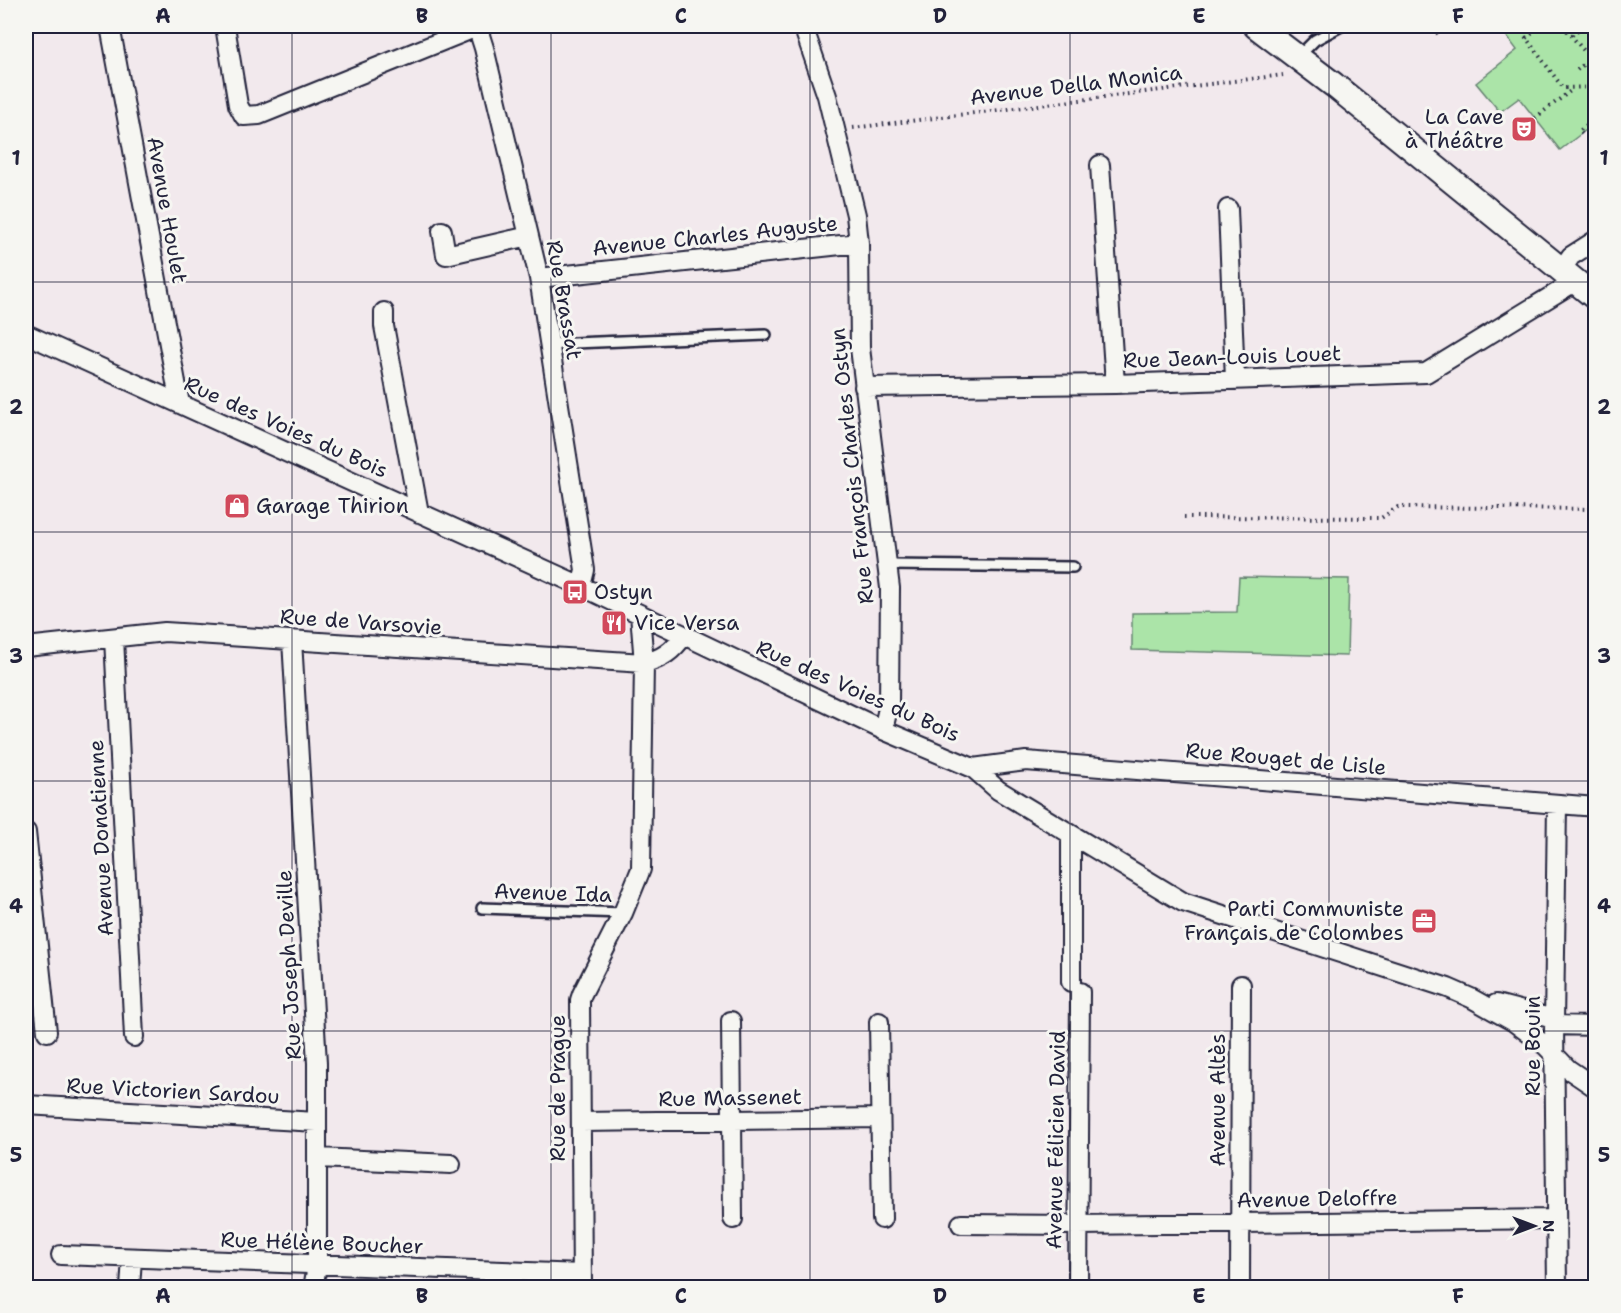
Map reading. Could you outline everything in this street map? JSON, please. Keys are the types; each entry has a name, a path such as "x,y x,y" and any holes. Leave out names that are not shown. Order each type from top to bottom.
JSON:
{"street":[{"name":"Avenue Houlet","path":"111,26 180,404"},
{"path":"225,26 238,105 244,116 251,116 259,115 477,26"},
{"name":"Rue Brassat","path":"477,26 539,278 585,570 581,586"},
{"name":"Rue François Charles Ostyn","path":"803,26 827,96 856,215 859,243 860,348 888,565 890,704 883,730"},
{"path":"1256,26 1320,74 1596,298"},
{"path":"1100,165 1115,384"},
{"path":"1228,209 1235,380"},
{"path":"442,231 446,255 529,236"},
{"name":"Rue Jean-Louis Louet","path":"864,387 1115,384 1426,373 1568,275 1571,256 1596,240"},
{"name":"Avenue Charles Auguste","path":"539,278 859,243"},
{"path":"384,312 384,326 419,513"},
{"name":"Rue des Voies du Bois","path":"26,334 581,586 883,730 973,768 998,790 1183,902 1448,988 1471,998 1514,1022 1546,1046 1568,1069 1596,1088"},
{"name":"Rue de Prague","path":"582,1281 580,1000 623,913 641,869 644,663 640,614"},
{"name":"Rue de Varsovie","path":"26,647 165,632 644,663 669,654 684,636"},
{"name":"Avenue Donatienne","path":"114,638 134,1037"},
{"name":"Rue Joseph Deville","path":"292,640 317,1063 318,1158 316,1266 313,1287"},
{"name":"Rue Rouget de Lisle","path":"973,768 1026,761 1596,807"},
{"name":"Rue Bouin","path":"1557,804 1554,1022 1557,1287"},
{"path":"26,832 47,1032"},
{"name":"Avenue Félicien David","path":"1071,835 1076,987 1078,1287"},
{"name":"Avenue Altès","path":"1240,1287 1241,985"},
{"name":"Rue des Voies du Bois","path":"1471,998 1554,1022 1596,1026"},
{"path":"731,1021 733,1219"},
{"path":"879,1022 882,1219"},
{"name":"Rue Victorien Sardou","path":"26,1105 317,1122"},
{"name":"Rue Massenet","path":"581,1122 880,1118"},
{"path":"318,1158 451,1164"},
{"name":"Avenue Deloffre","path":"961,1224 1078,1225 1556,1219"},
{"name":"Rue Hélène Boucher","path":"61,1256 316,1266 582,1281"},
{"path":"130,1287 132,1258"}],"lane":[{"path":"1298,58 1315,40 1341,26"},
{"path":"550,344 766,335"},
{"path":"888,565 1073,567"},
{"name":"Avenue Ida","path":"482,908 623,913"}],"path":[{"path":"1438,34 1435,30 1440,26"},
{"path":"1516,26 1563,88 1596,87"},
{"path":"1521,31 1522,26"},
{"path":"1526,38 1541,26"},
{"path":"1563,26 1596,65"},
{"path":"1572,36 1584,26"},
{"path":"1577,70 1590,59"},
{"name":"Avenue Della Monica","path":"836,130 1294,73 1320,74"},
{"path":"1534,118 1573,88"},
{"path":"1579,133 1596,119"},
{"path":"1184,517 1381,518 1398,507 1596,509"}],"green space":[{"path":"1499,26 1595,26 1595,123 1560,150 1519,98 1500,112 1476,83 1517,50"},
{"path":"1239,577 1349,579 1347,656 1132,650 1132,613 1237,612"}],"place":[{"name":"La Cave à Théâtre","path":"1524,129"},
{"name":"Garage Thirion","path":"237,506"},
{"name":"Ostyn","path":"575,592"},
{"name":"Vice Versa","path":"614,623"},
{"name":"Parti Communiste Français de Colombes","path":"1424,921"}]}
